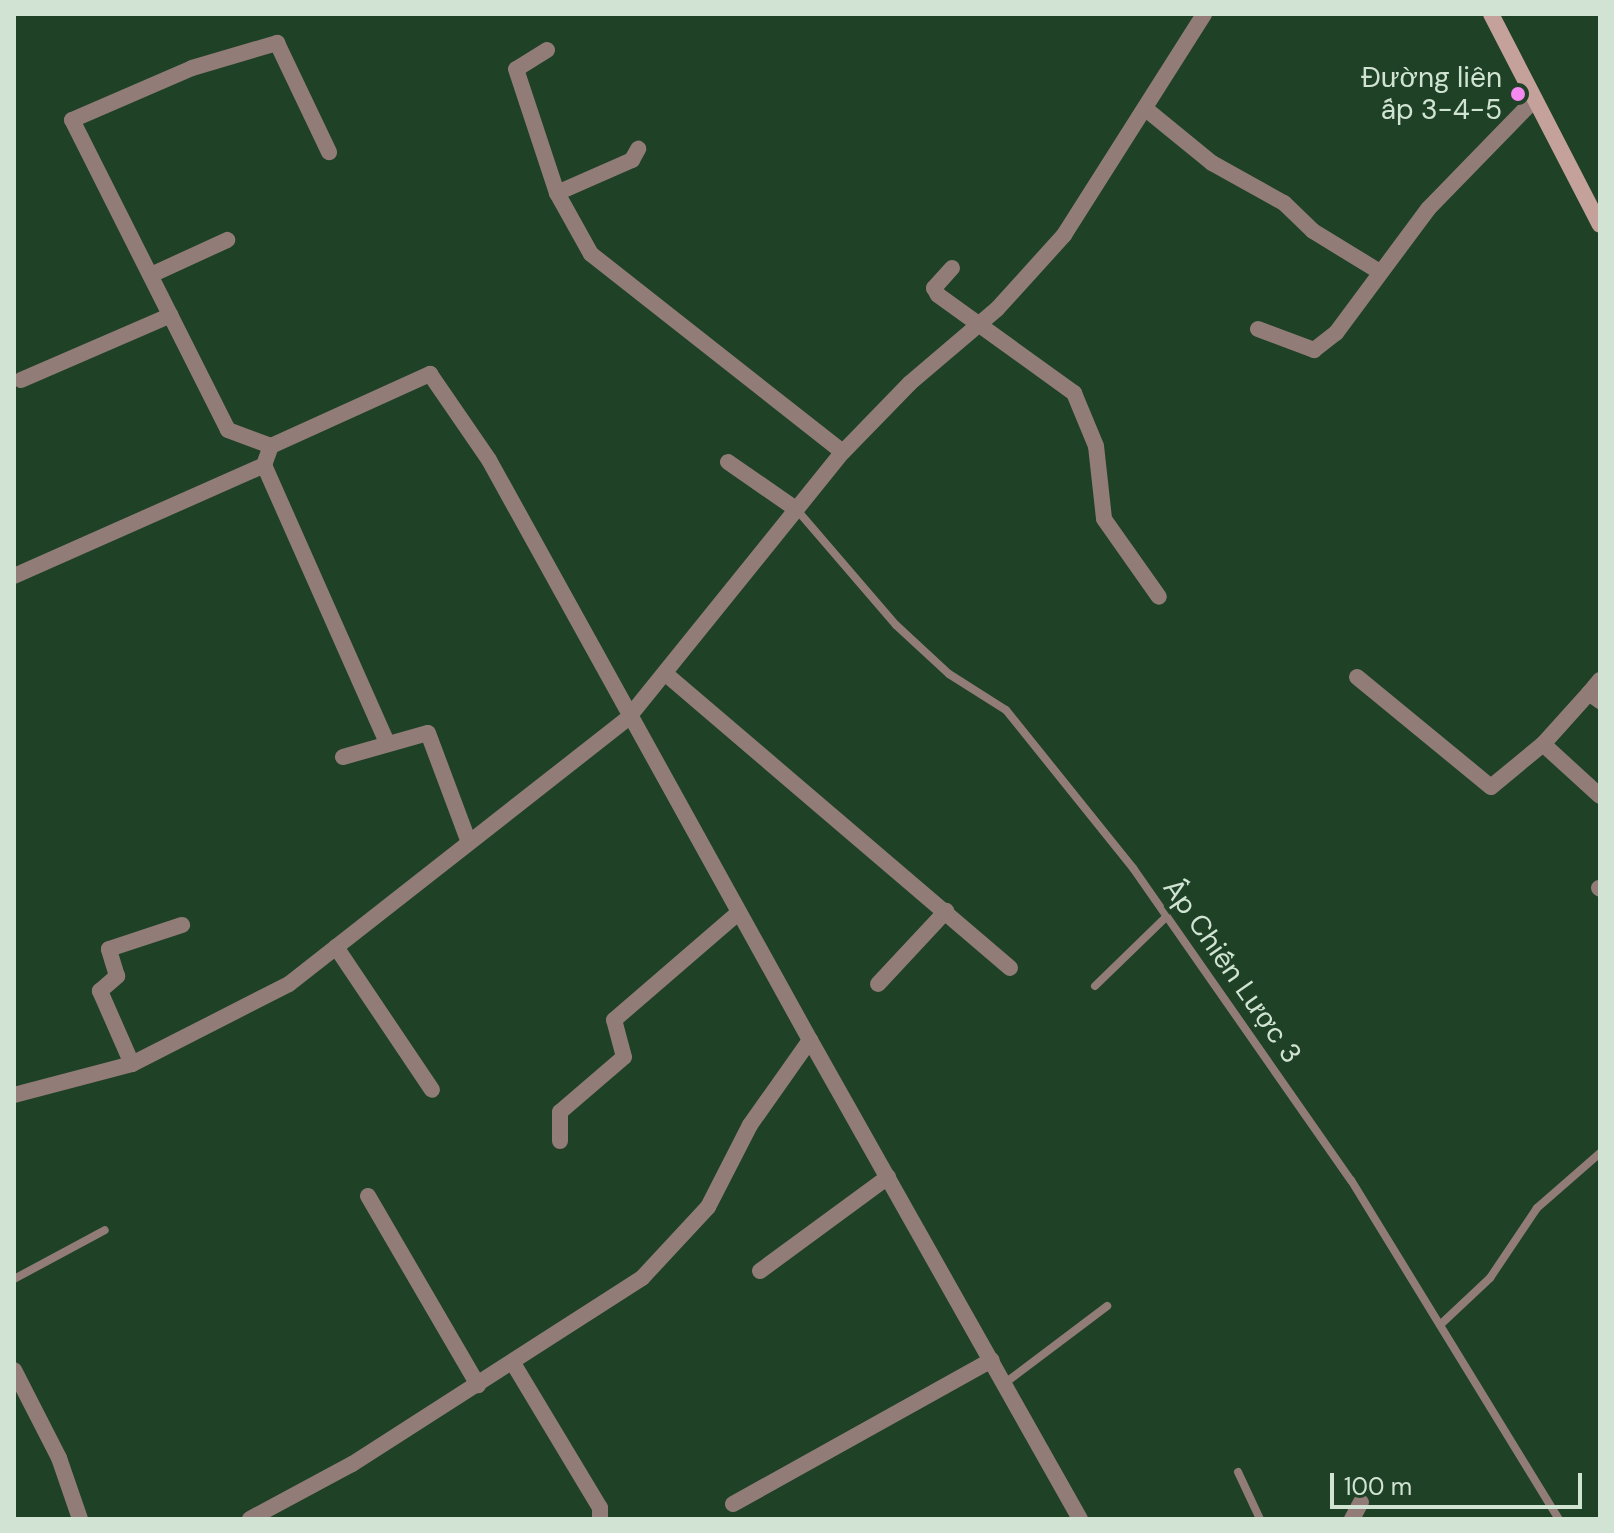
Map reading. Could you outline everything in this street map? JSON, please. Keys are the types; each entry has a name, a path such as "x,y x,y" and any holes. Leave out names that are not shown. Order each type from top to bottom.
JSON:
{"main road":[{"path":"1491,14 1600,225"}],"street":[{"path":"14,1095 132,1064 241,1014 336,947 468,840 628,718 667,675 843,452 978,325 1064,235 1147,110 1204,14"},
{"path":"271,446 228,430 74,117 277,43 329,152"},
{"path":"547,50 516,69 557,193 609,271 843,452"},
{"path":"1258,329 1314,350 1336,333 1428,209 1535,99"},
{"path":"1147,110 1212,163 1284,203 1313,231 1380,272"},
{"path":"557,193 632,160 638,149"},
{"path":"151,275 227,240"},
{"path":"952,268 934,288 978,325 1074,393 1096,446 1104,519 1159,597"},
{"path":"21,380 171,315"},
{"path":"387,742 264,465 271,446 422,373 435,377 489,460 628,718 1080,1519"},
{"path":"728,462 796,509"},
{"path":"14,576 264,465"},
{"path":"667,675 717,725 946,911 1010,968"},
{"path":"1357,677 1491,787 1543,744 1596,691"},
{"path":"343,757 387,742 432,737 468,840"},
{"path":"1543,744 1600,796"},
{"path":"878,984 946,911"},
{"path":"560,1141 560,1112 624,1057 614,1020 739,912"},
{"path":"132,1064 100,991 117,976 109,949 182,925"},
{"path":"336,947 432,1090"},
{"path":"250,1519 478,1385 642,1278 691,1226 810,1040"},
{"path":"760,1271 888,1177"},
{"path":"368,1196 478,1385"},
{"path":"733,1504 992,1360"},
{"path":"513,1363 600,1508 600,1519"},
{"path":"14,1370 59,1458 80,1519"},
{"path":"1352,1519 1361,1502"}],"lane":[{"name":"Ấp Chiến Lược 3","path":"796,509 896,625 949,674 1006,710 1164,919 1351,1180 1559,1519"},
{"path":"1095,986 1164,919"},
{"path":"1440,1325 1490,1278 1537,1208 1600,1153"},
{"path":"14,1279 105,1230"},
{"path":"1005,1383 1107,1306"},
{"path":"1238,1472 1260,1519"}],"place":[{"name":"Đường liên ấp 3-4-5","path":"1518,94"}]}
